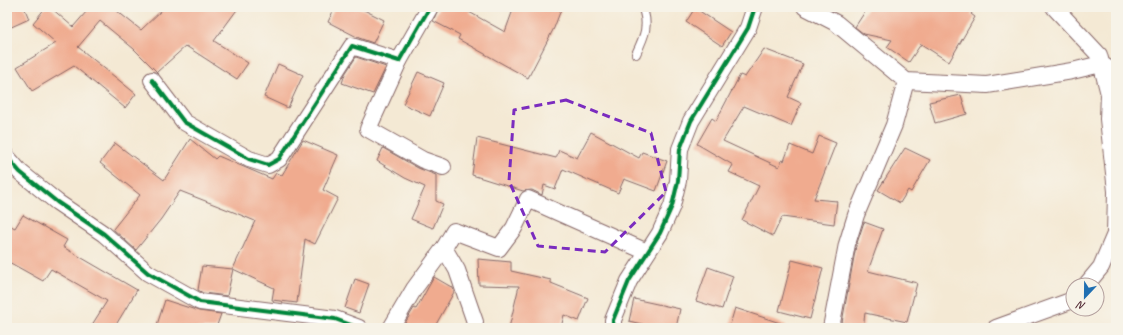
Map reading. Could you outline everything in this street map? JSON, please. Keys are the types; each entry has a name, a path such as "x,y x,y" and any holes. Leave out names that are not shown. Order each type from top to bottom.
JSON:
{"street":[{"path":"430,7 399,61 368,129 423,160 443,167"},
{"path":"613,328 613,320 629,280 660,233 672,206 678,181 680,149 691,121 748,28 755,7"},
{"path":"805,7 836,23 906,81 987,85 1072,71 1101,64 1116,74"},
{"path":"1054,7 1099,55 1109,94 1108,120 1116,192 1115,234 1101,267 1093,277"},
{"path":"152,80 184,122 249,159 268,165 279,159 352,46 399,61"},
{"path":"831,328 846,244 856,215 894,125 906,81"},
{"path":"7,157 20,172 57,202 104,234 148,273 200,302 335,319 359,328"},
{"path":"391,328 414,289 444,248 454,231 499,248 514,228 528,200 647,252"},
{"path":"444,248 457,270 475,322 473,328"},
{"path":"996,328 1065,303"}],"lane":[{"path":"636,54 646,33 646,16 642,7"}],"highlighted area":[{"path":"566,100 651,133 666,192 605,252 538,246 509,181 514,110"}],"building":[{"path":"7,7 24,7 29,19 7,29"},
{"path":"46,7 50,7 73,27 87,11 82,7 112,7 141,30 165,7 239,7 214,41 248,63 237,79 186,46 157,72 134,49 100,21 78,47 136,94 125,108 74,66 32,91 17,67 56,43 33,23"},
{"path":"335,7 358,7 384,20 373,43 359,38 328,22"},
{"path":"439,7 472,7 469,12 505,32 514,7 562,7 554,28 528,78 458,39 460,35 433,21"},
{"path":"868,7 977,7 971,14 975,17 949,62 921,44 909,62 887,47 892,40 864,34 855,27"},
{"path":"695,8 731,32 722,46 686,22"},
{"path":"764,49 803,64 788,97 801,103 791,126 744,106 723,141 779,167 782,160 784,161 790,145 812,154 819,136 836,143 814,199 837,201 834,224 782,217 773,236 742,220 759,186 729,172 733,165 697,144 712,118 716,121 740,75 745,77"},
{"path":"356,57 386,67 373,94 342,83 345,74"},
{"path":"278,64 303,75 288,108 264,97"},
{"path":"418,72 444,83 430,116 403,104"},
{"path":"961,95 967,114 935,123 929,102"},
{"path":"591,132 639,158 642,152 667,161 656,191 624,179 618,193 563,169 555,189 544,185 542,195 532,190 523,191 472,175 477,138 556,158 559,150 577,158"},
{"path":"190,139 215,159 218,156 272,179 276,173 282,175 303,140 338,155 323,190 338,198 315,244 305,239 297,303 272,300 274,288 233,269 255,221 236,213 180,191 161,219 136,250 113,229 140,195 100,163 115,143 164,180"},
{"path":"383,148 418,168 436,175 436,201 443,204 433,228 411,219 425,187 405,178 377,161"},
{"path":"905,148 930,160 911,192 908,190 900,203 878,190"},
{"path":"23,215 67,240 63,247 137,290 114,328 90,328 107,301 51,269 43,281 7,261 7,224 15,228"},
{"path":"864,222 883,229 868,271 917,283 907,322 865,313 863,328 841,328 856,246"},
{"path":"478,259 511,262 511,271 551,280 551,283 588,298 579,321 564,315 561,328 509,328 519,286 479,285"},
{"path":"792,260 823,268 810,319 779,311"},
{"path":"202,266 233,269 227,296 203,293 198,290"},
{"path":"708,267 733,276 722,309 696,301"},
{"path":"434,277 453,288 454,292 434,328 402,328 414,308 416,309"},
{"path":"355,279 369,284 359,313 345,308"},
{"path":"634,299 680,309 676,328 658,328 629,321"},
{"path":"165,300 199,311 221,314 216,328 156,328"},
{"path":"735,308 786,325 786,328 729,328"}],"cycle path":[{"path":"152,80 184,122 249,159 268,165 279,159 352,46 399,61 430,7"},
{"path":"613,328 613,320 629,281 660,233 672,206 678,181 680,149 691,121 748,28 755,7"},
{"path":"7,157 20,172 57,202 104,234 148,273 200,302 335,319 359,328"}]}
